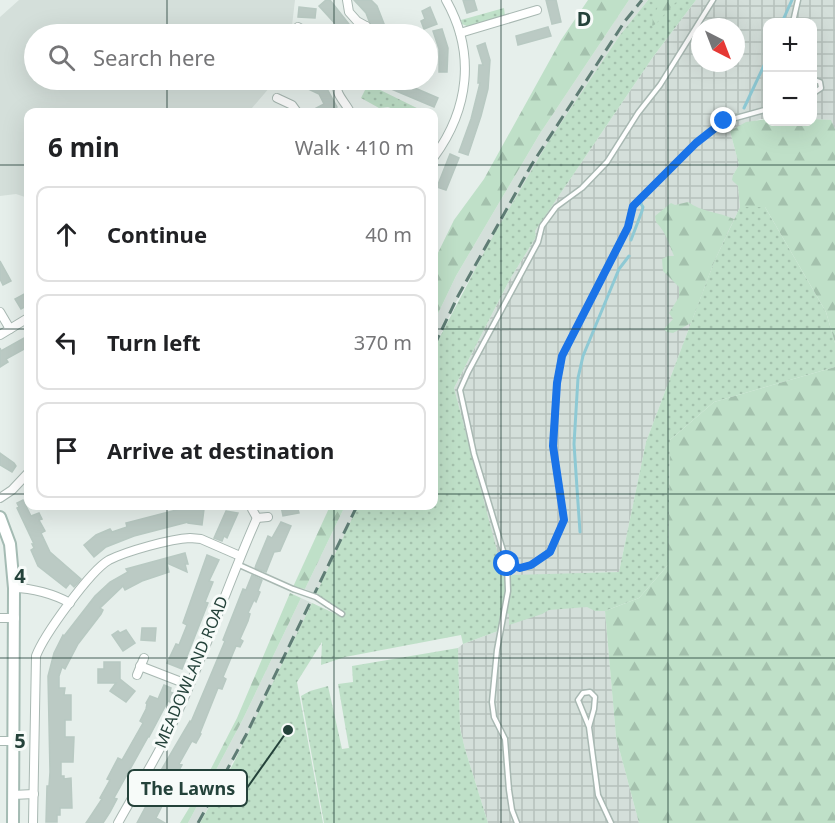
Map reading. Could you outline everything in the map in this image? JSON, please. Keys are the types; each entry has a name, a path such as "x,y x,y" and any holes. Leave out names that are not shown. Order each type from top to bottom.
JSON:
{"main road":[{"path":"0,517 10,544 14,588 13,823"}],"street":[{"path":"347,0 349,12 360,24"},
{"path":"438,150 459,111 464,91 465,62 460,33 446,0"},
{"path":"460,33 537,10"},
{"path":"337,90 347,108"},
{"path":"277,98 294,108"},
{"path":"0,312 10,329"},
{"path":"0,335 24,320"},
{"path":"0,498 12,490 24,476"},
{"path":"253,510 257,518 268,517"},
{"name":"MEADOWLAND ROAD","path":"118,823 163,742 189,685 257,518"},
{"path":"33,823 36,656 46,635 70,603 99,568 110,560 126,554 190,538 201,539 239,560"},
{"path":"14,588 58,597 70,603"},
{"path":"0,618 15,618"},
{"path":"140,666 189,685"},
{"path":"0,741 14,741"},
{"path":"13,795 34,794"}],"lane":[{"path":"517,823 509,790 505,739 494,717 492,702 497,650 508,591 507,564 474,454 460,390 538,242 542,226 556,207 582,188 607,162 638,113 660,85 713,0"},
{"path":"795,18 798,0"},
{"path":"507,564 520,568 531,565 550,552 564,520 553,446 557,383 562,356 628,227 633,206 696,143 724,121 763,110"},
{"path":"239,560 293,589 316,597 342,614"},
{"path":"589,727 595,697 590,692 583,693 578,700 589,727 598,795 611,823"}],"shaded area":[{"path":"19,0 295,0 292,24 24,24 24,90 267,90 252,108 24,108 24,197 16,194 0,196 0,17"},
{"path":"629,0 648,0 620,35 582,92 456,302 438,340 438,314 456,276 539,135"},
{"path":"696,0 835,0 835,129 830,120 817,119 817,18 763,18 763,119 730,131 739,165 733,175 738,186 740,207 714,262 646,442 619,572 580,573 595,611 605,611 616,737 639,823 488,823 460,728 458,648 498,631 506,588 454,388 510,279 536,237 535,231 653,57"},
{"path":"343,510 356,510 316,594 305,589"},
{"path":"301,598 312,603 256,718 200,823 188,823 243,719"}],"green space":[{"path":"588,0 629,0 539,135 456,276 438,314 438,253 454,220 484,179 561,40"},
{"path":"648,0 696,0 653,57 535,231 536,237 510,279 454,388 506,588 498,631 463,644 461,635 345,657 321,665 322,642 297,682 323,823 200,823 233,764 312,603 336,614 338,610 316,594 356,510 438,510 438,340 488,245 547,144 620,35"},
{"path":"648,0 679,0 652,27 653,16 659,5"},
{"path":"504,8 505,16 469,27 462,24 461,20"},
{"path":"365,90 380,90 417,108 379,108 361,98"},
{"path":"817,119 831,120 835,129 835,343 826,312 765,207 740,207 738,186 732,180 739,165 730,131 746,122 763,120 763,126 817,126"},
{"path":"688,202 699,208 734,219 714,262 691,323 673,333 664,329 673,319 669,313 679,297 679,287 663,271 662,259 674,256 655,216 671,203 675,205"},
{"path":"740,207 765,207 826,312 835,343 835,367 714,402 670,440 668,565 639,598 605,611 595,611 587,607 549,610 509,625 509,614 507,613 512,575 619,572 646,442 714,262"},
{"path":"835,367 835,823 639,823 616,737 605,611 639,598 668,565 670,440 714,402"},
{"path":"328,510 343,510 305,589 293,587"},
{"path":"290,593 301,598 243,719 188,823 180,823 200,790 237,718"},
{"path":"458,648 460,728 488,823 324,823 301,696 328,686 342,749 349,748 338,684 353,682 352,666"}],"building":[{"path":"326,0 330,0 349,24 335,24 319,6"},
{"path":"354,0 371,0 377,6 384,24 370,24 366,13"},
{"path":"463,0 474,0 477,10 467,13"},
{"path":"546,0 556,0 561,22 552,24"},
{"path":"299,7 316,9 315,18 298,17"},
{"path":"430,7 437,24 422,24 421,21 425,19 422,11"},
{"path":"548,27 551,36 518,45 516,36"},
{"path":"442,29 448,48 447,72 439,72 438,30"},
{"path":"485,43 490,60 488,89 468,155 459,152 471,119 480,83 478,83 479,65 483,65 477,46"},
{"path":"311,90 328,90 337,107 316,108 324,104 319,94"},
{"path":"394,90 420,90 438,98 434,107"},
{"path":"450,154 459,158 446,190 438,187"},
{"path":"0,261 11,281 3,285 0,279"},
{"path":"24,294 24,307 21,309 15,299"},
{"path":"24,338 24,349 6,359 8,362 0,367 0,348 1,351"},
{"path":"0,453 16,466 12,472 0,465"},
{"path":"23,500 24,510 28,510 31,516 39,513 42,519 39,520 45,531 41,533 50,552 81,579 74,587 70,583 66,588 38,566 31,550 34,544 17,508 19,507 17,503"},
{"path":"176,510 204,510 202,525 188,522 134,536 106,547 94,557 84,545 96,535 110,529 112,532 127,527 126,523"},
{"path":"282,510 298,510 299,513 283,516"},
{"path":"226,511 238,513 227,538 224,536 222,541 214,538"},
{"path":"281,522 291,526 280,551 274,552 266,572 255,568 268,536 272,538"},
{"path":"185,553 188,564 185,564 187,572 167,563 169,572 142,581 125,590 123,586 100,608 103,610 101,614 78,644 65,669 62,667 59,688 65,688 64,695 71,695 71,720 65,720 65,737 74,737 73,762 61,762 61,776 64,776 64,779 71,778 72,808 60,808 57,822 46,822 47,786 49,786 50,772 48,676 54,653 63,635 95,596 110,582 128,572 126,569"},
{"path":"207,555 219,560 209,581 213,582 205,602 208,603 182,669 167,663 176,644 179,645 187,625 183,623"},
{"path":"252,575 262,580 256,602 254,600 248,613 250,614 248,621 240,639 243,641 240,647 236,646 223,677 226,679 222,689 218,688 201,734 196,743 192,741 163,799 165,800 156,818 165,823 137,823 156,787 154,786 160,772 191,722 225,641 223,640 243,589 246,590"},
{"path":"142,628 156,628 155,641 141,640"},
{"path":"126,630 135,643 123,651 112,635"},
{"path":"104,662 120,662 120,679 135,691 126,702 110,691 116,683 98,683 98,669 104,669"},
{"path":"164,685 171,688 170,692 173,693 170,702 168,701 114,798 117,799 110,812 103,823 86,823 102,799 100,798 110,780 107,779 118,758 122,760 143,723 140,721 146,709 146,703 150,696 158,699"}],"waterway":[{"path":"784,18 792,0"},
{"path":"744,108 763,68"},
{"path":"631,240 642,211 641,204"},
{"path":"580,532 574,444 578,378 583,356 619,269 629,256"}],"railway":[{"path":"438,338 458,296 532,164 625,21 642,0"},
{"path":"198,823 246,735 355,510"}],"place":[{"name":"The Lawns","path":"288,730"}],"route":[{"path":"507,564 520,568 531,565 550,552 564,520 553,446 557,383 562,356 593,291 628,227 633,206 696,143 724,121"}]}
